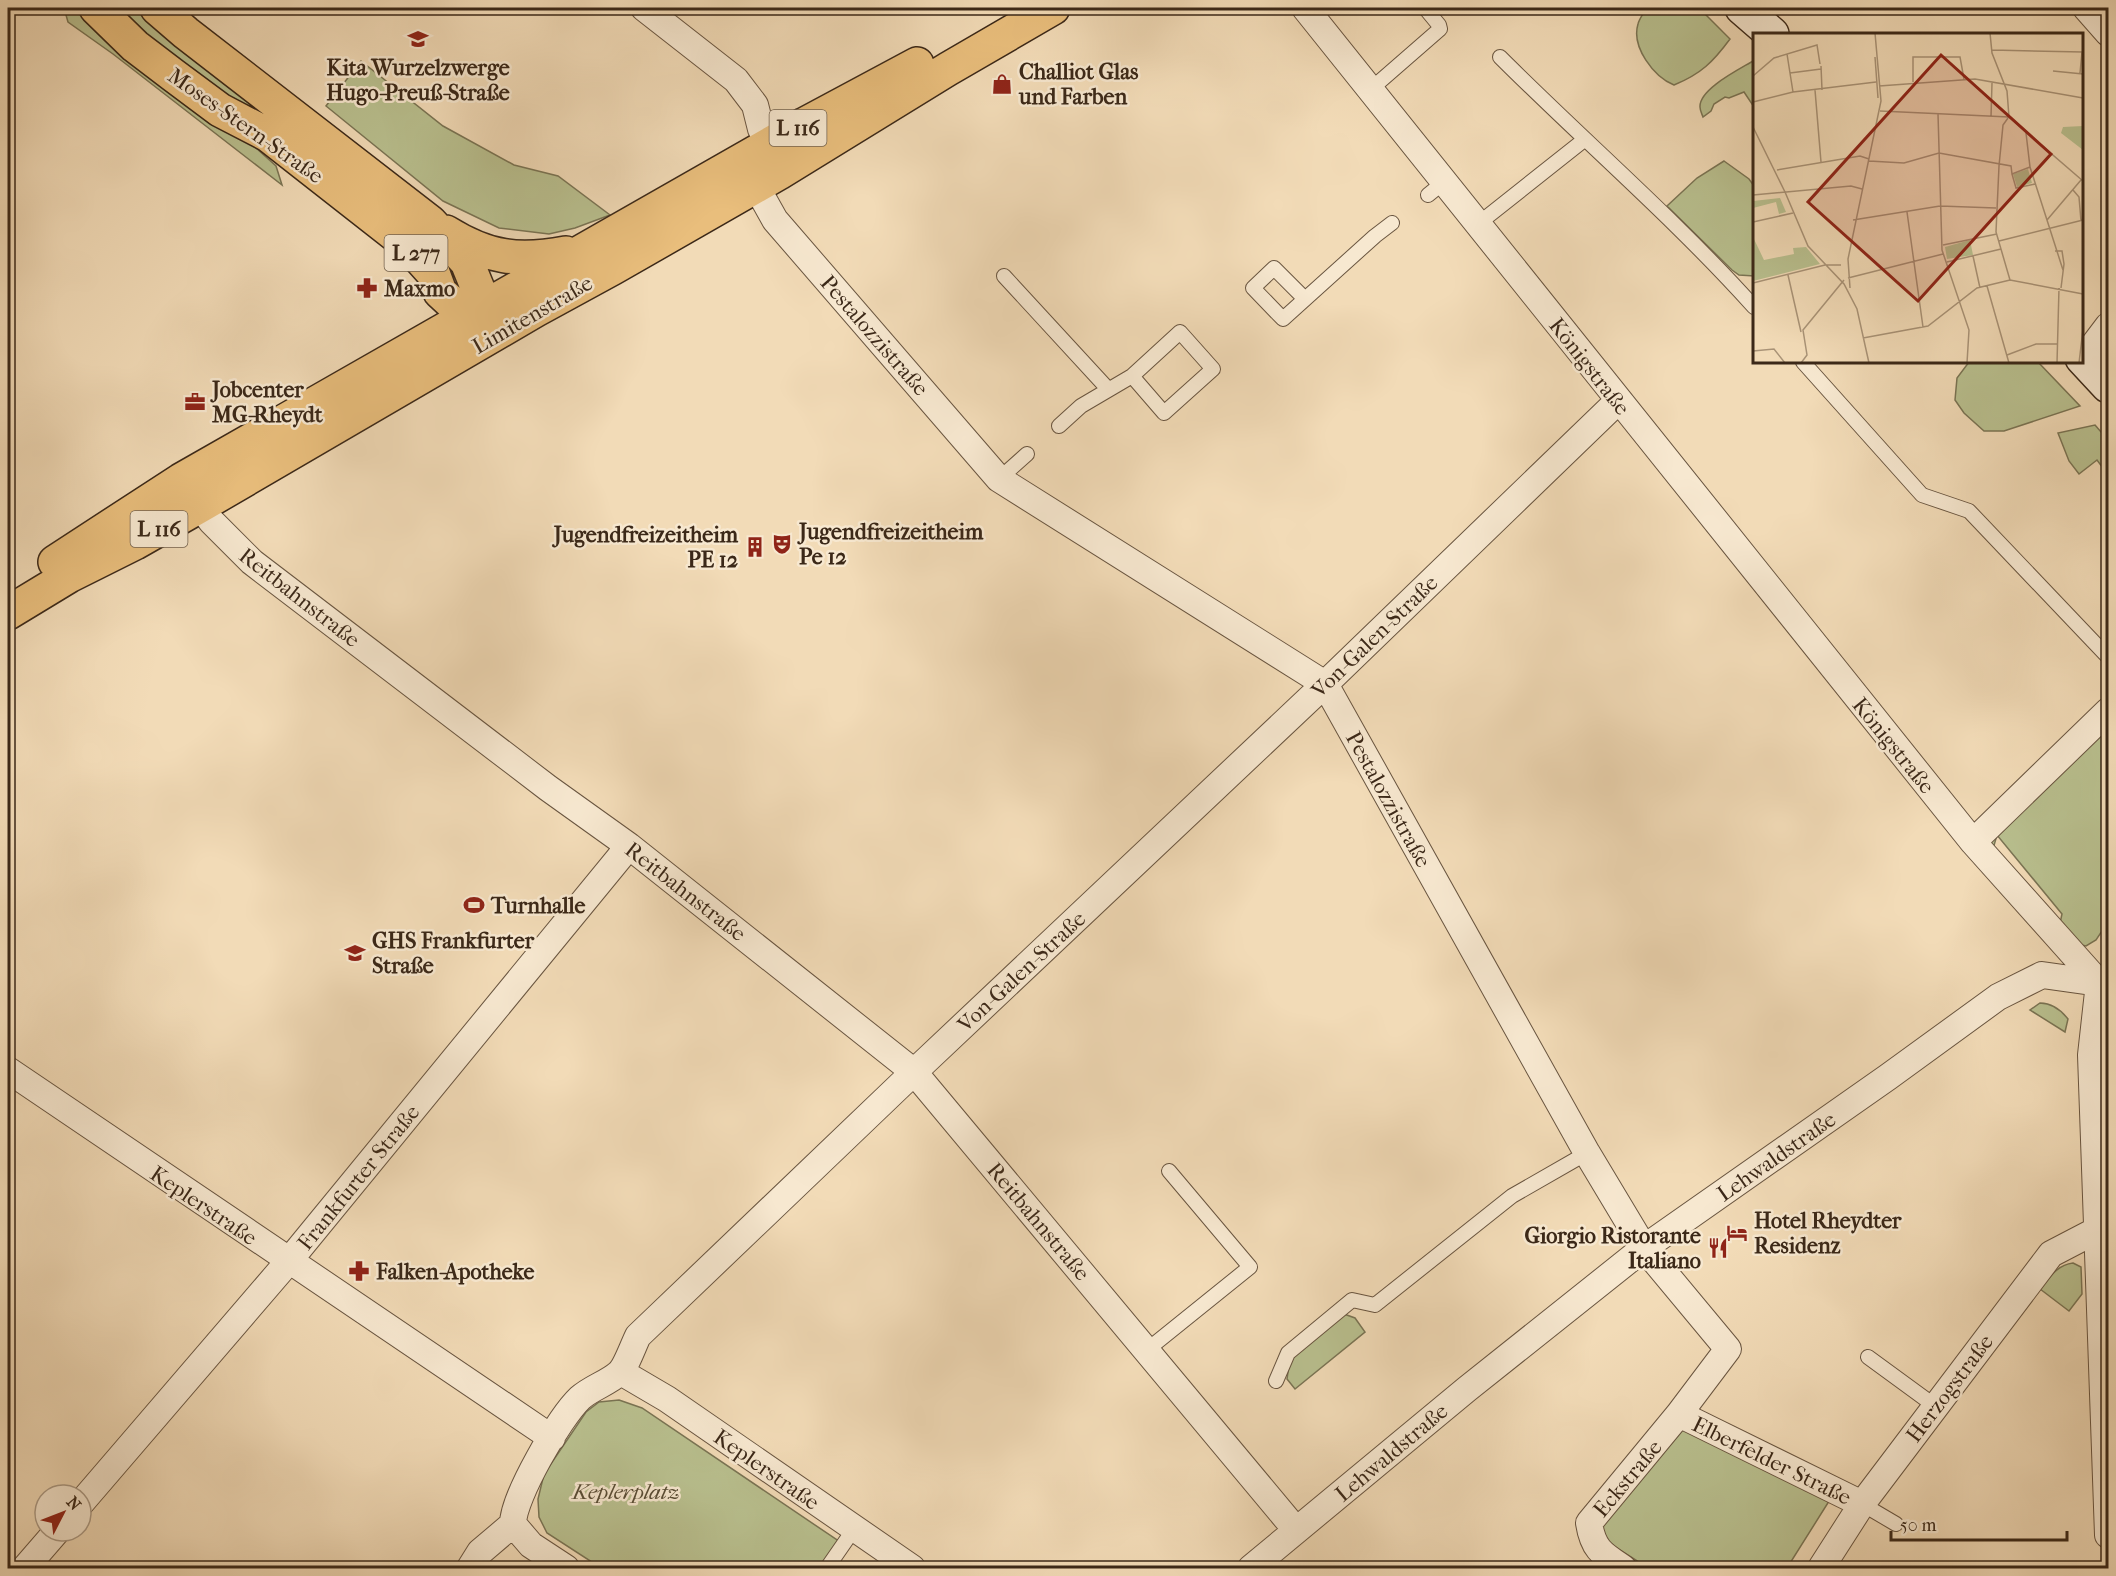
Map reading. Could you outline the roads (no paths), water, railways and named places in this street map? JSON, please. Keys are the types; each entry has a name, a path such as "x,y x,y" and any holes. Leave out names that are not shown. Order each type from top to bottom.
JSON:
{"main road":[{"name":"Moses-Stern-Straße","path":"96,8 135,46 220,110 268,135 407,244 433,273 440,292 481,325"},
{"name":"Moses-Stern-Straße","path":"157,8 430,222 470,268 478,289 481,325"},
{"name":"Limitenstraße","path":"8,613 69,576 135,543 200,506 481,325 586,249 768,168 906,70 1012,8"},
{"name":"Limitenstraße","path":"8,591 181,480 481,325 948,69 1053,8"},
{"name":"L 116","path":"430,222 470,247 498,255 537,259 586,249"},
{"path":"2083,359 2109,386"}],"street":[{"name":"Pestalozzistraße","path":"644,8 736,80 755,105 768,168 775,219 999,479 1325,684 1587,1153 1644,1248"},
{"name":"Königstraße","path":"1305,8 1370,90 1436,189 1478,224 1973,842 2104,976"},
{"path":"2086,8 2109,33"},
{"path":"2083,357 2109,326"},
{"name":"Von-Galen-Straße","path":"621,1372 638,1336 1325,684 1618,401"},
{"name":"Reitbahnstraße","path":"181,480 200,506 252,562 548,788 629,846 914,1072 1296,1530"},
{"path":"1973,842 2109,711"},
{"name":"Frankfurter Straße","path":"93,1489 288,1262 629,846"},
{"name":"Lehwaldstraße","path":"1251,1569 1467,1389 1644,1248 1998,997 2042,975 2104,976"},
{"path":"2104,976 2091,1055 2106,1389 2109,1535"},
{"name":"Keplerstraße","path":"8,1070 288,1262 552,1438"},
{"name":"Herzogstraße","path":"1821,1569 1862,1504 2051,1254 2099,1229"},
{"name":"Elberfelder Straße","path":"1644,1248 1728,1349 1679,1414 1862,1504"},
{"path":"566,1569 531,1545 513,1524 513,1517 525,1485 552,1438 580,1398 621,1372"},
{"name":"Keplerstraße","path":"621,1372 662,1396 912,1569"},
{"name":"Eckstraße","path":"1623,1569 1609,1559 1592,1541 1589,1523 1679,1414"},
{"path":"470,1569 480,1552 513,1524"},
{"path":"25,1569 47,1543"}],"lane":[{"path":"1370,90 1440,30 1439,25 1425,8"},
{"path":"1500,57 1718,266 1753,305"},
{"path":"1478,224 1584,140"},
{"path":"1305,299 1392,223"},
{"path":"1004,276 1108,388"},
{"path":"1059,426 1081,406 1108,388 1132,376 1180,332 1213,369 1164,412 1132,376"},
{"path":"1804,363 1922,495 1968,511 2109,657"},
{"path":"999,479 1027,454"},
{"path":"1275,1381 1288,1353 1352,1300 1375,1305 1512,1196 1587,1153"},
{"path":"1147,1350 1250,1267 1169,1172"},
{"path":"1868,1357 1935,1406"},
{"path":"1862,1504 1896,1524"},
{"path":"827,1569 854,1529"}],"place":[{"name":"Kita Wurzelzwerge Hugo-Preuß-Straße","path":"418,39"},
{"name":"Challiot Glas und Farben","path":"1002,84"},
{"name":"Maxmo","path":"367,288"},
{"name":"Jobcenter MG-Rheydt","path":"195,402"},
{"name":"Jugendfreizeitheim Pe 12","path":"782,544"},
{"name":"Jugendfreizeitheim PE 12","path":"755,547"},
{"name":"Turnhalle","path":"474,905"},
{"name":"GHS Frankfurter Straße","path":"355,953"},
{"name":"Hotel Rheydter Residenz","path":"1737,1233"},
{"name":"Giorgio Ristorante Italiano","path":"1718,1248"},
{"name":"Falken-Apotheke","path":"359,1271"}],"park label":[{"name":"Keplerplatz","path":"626,1491"}]}
